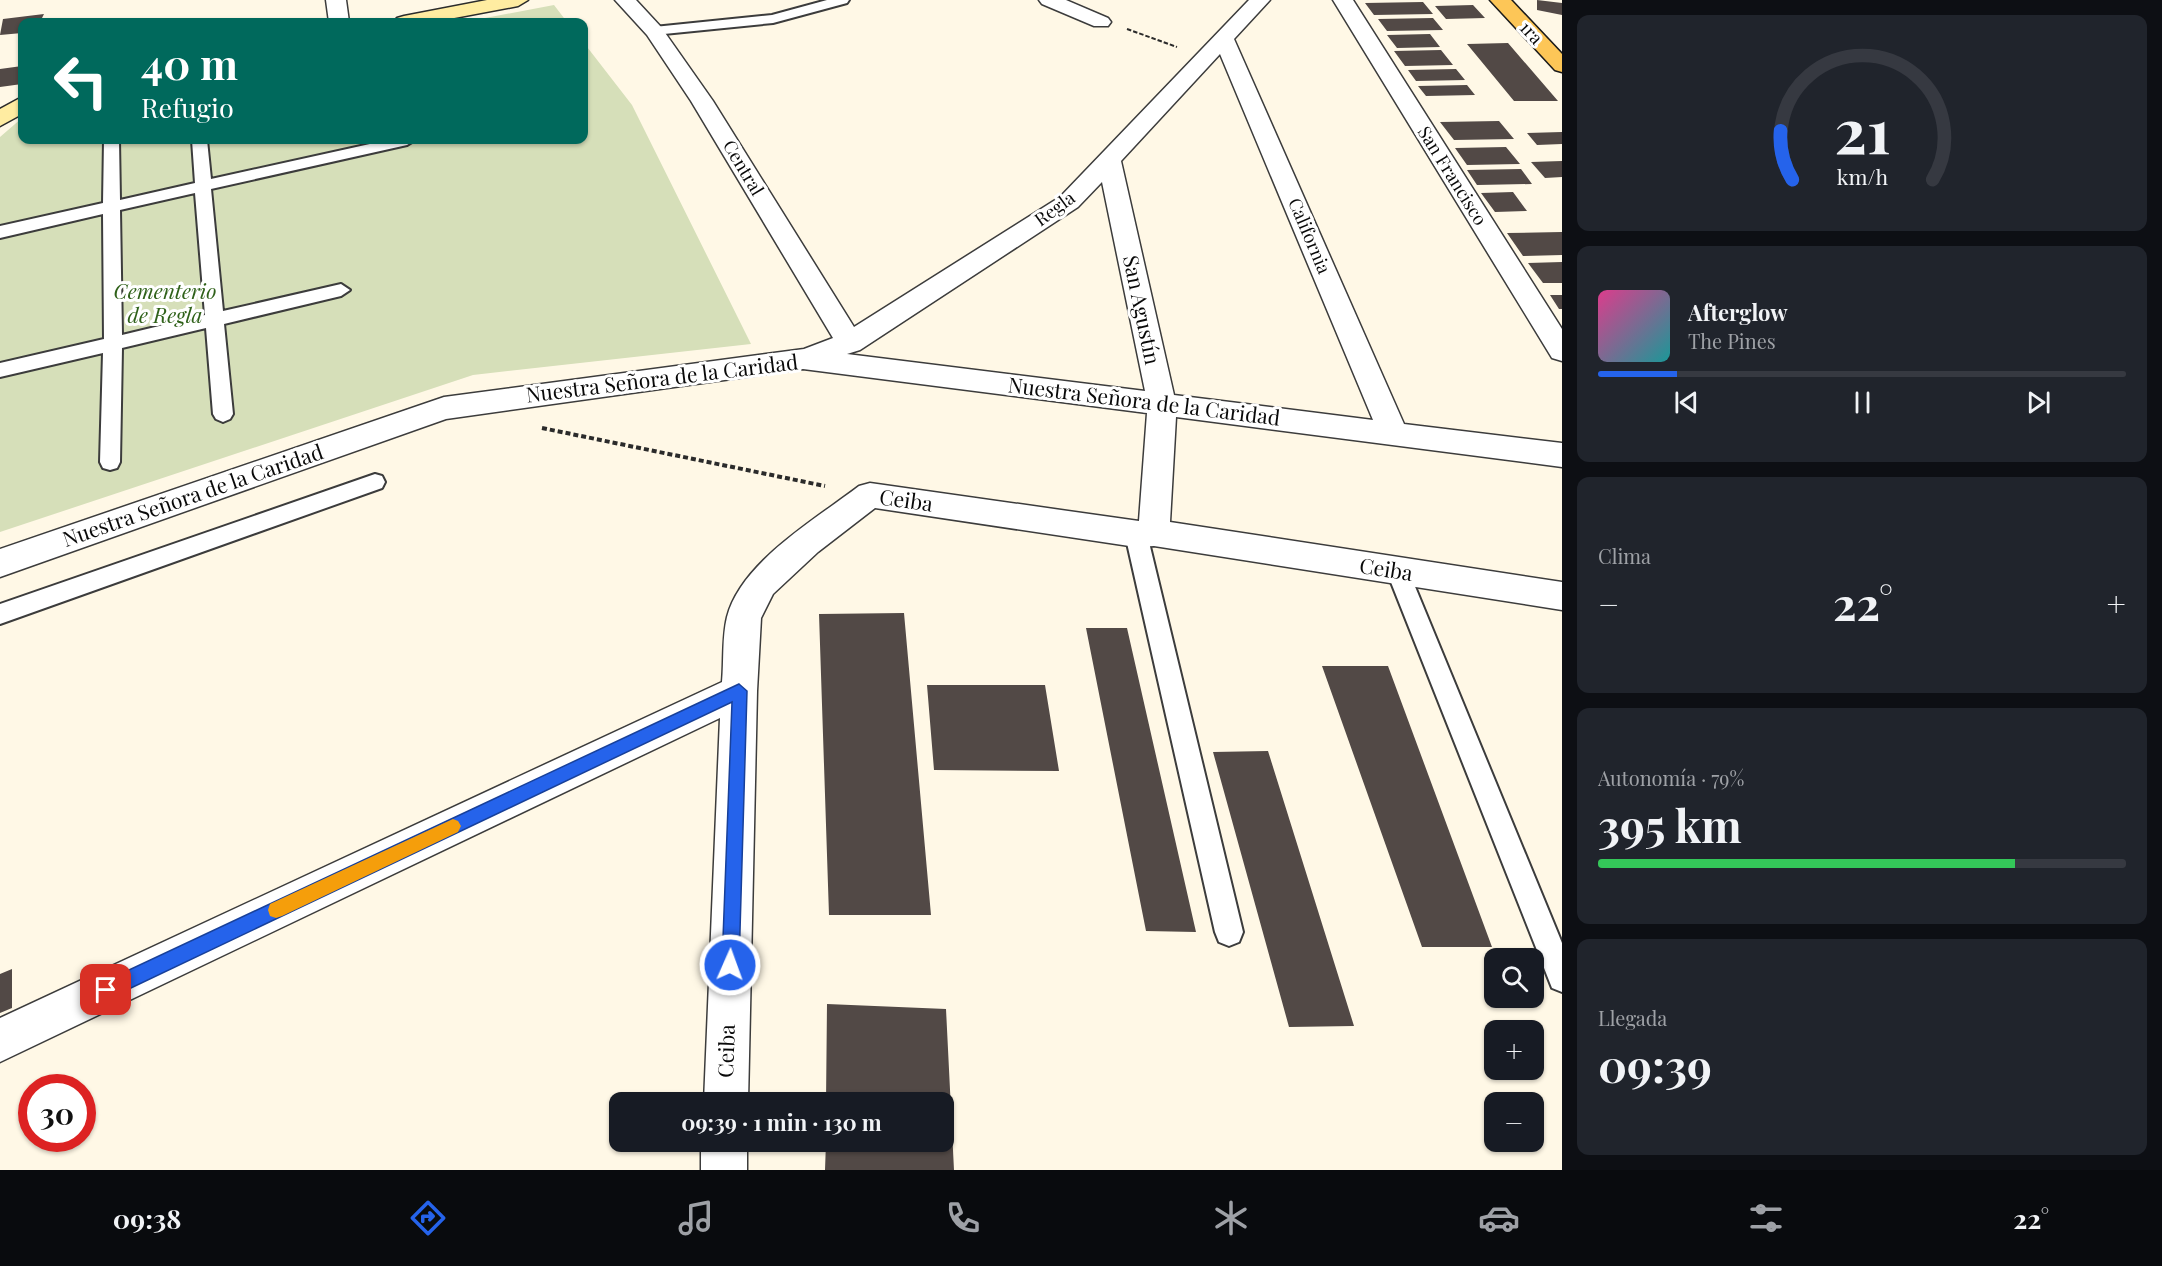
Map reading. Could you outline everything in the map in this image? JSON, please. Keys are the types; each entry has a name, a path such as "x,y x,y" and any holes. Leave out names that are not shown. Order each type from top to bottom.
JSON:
{"main road":[{"path":"425,18 518,0"},
{"name":"1ra","path":"1500,0 1562,66"},
{"path":"0,103 18,99"},
{"path":"0,118 18,107"}],"street":[{"path":"336,0 338,18"},
{"name":"Central","path":"625,0 654,31 702,101 850,344"},
{"path":"1049,0 1101,22"},
{"name":"Regla","path":"803,359 850,344 1069,202 1260,0"},
{"name":"San Francisco","path":"1343,0 1562,351"},
{"name":"California","path":"1224,39 1393,433"},
{"name":"San Agustín","path":"1108,161 1162,405 1145,534"},
{"name":"Nuestra Señora de la Caridad","path":"0,563 444,408 803,359 1562,455"},
{"name":"Ceiba","path":"726,1092 739,691 744,618 761,584 807,543 870,495 1398,572 1560,601"},
{"path":"0,1040 739,691"},
{"path":"724,1152 724,1170"}],"lane":[{"path":"654,31 773,19 842,0"},
{"path":"110,462 113,344 111,144"},
{"path":"199,144 223,414"},
{"path":"0,232 389,144"},
{"path":"1,370 342,290"},
{"path":"0,614 375,482"},
{"path":"1145,534 1229,932"},
{"path":"1398,572 1562,978"}],"path":[{"path":"1101,22 1140,33 1205,59"},
{"path":"536,427 870,495"}],"green space":[{"path":"554,5 564,18 485,18"},
{"name":"Cementerio de Regla","path":"588,48 632,105 751,344 473,375 0,532 0,137 18,121 18,144 588,144"}],"building":[{"path":"1537,0 1562,3 1562,15 1537,10"},
{"path":"1423,2 1433,14 1374,15 1365,3"},
{"path":"1473,5 1485,18 1446,19 1435,6"},
{"path":"44,14 42,18 18,18 18,33 0,35 3,19"},
{"path":"1433,18 1443,30 1387,31 1378,19"},
{"path":"1430,34 1440,47 1397,48 1387,35"},
{"path":"1508,43 1558,101 1514,101 1467,44"},
{"path":"1441,50 1453,65 1405,66 1394,51"},
{"path":"18,67 18,85 0,87 0,69"},
{"path":"1456,69 1465,80 1416,81 1408,70"},
{"path":"1467,85 1475,95 1426,96 1418,86"},
{"path":"1499,121 1514,139 1454,140 1440,122"},
{"path":"1562,132 1562,144 1537,145 1527,133"},
{"path":"1506,147 1520,164 1467,165 1455,148"},
{"path":"1562,161 1562,177 1545,178 1531,162"},
{"path":"1521,169 1532,184 1477,185 1467,170"},
{"path":"1513,192 1527,211 1495,212 1481,193"},
{"path":"1562,232 1562,255 1523,256 1507,233"},
{"path":"1562,262 1562,283 1543,283 1528,263"},
{"path":"1550,295 1562,295 1562,309 1559,309"},
{"path":"904,613 931,915 829,915 819,614"},
{"path":"1086,628 1127,628 1196,932 1146,931"},
{"path":"1322,666 1388,666 1492,947 1422,947"},
{"path":"927,685 1045,685 1059,771 934,770"},
{"path":"1268,751 1354,1026 1289,1027 1213,752"},
{"path":"12,969 12,1008 0,1013 0,974"},
{"path":"827,1004 946,1009 950,1092 826,1092"},
{"path":"826,1152 953,1152 954,1170 825,1170"}],"slow traffic":[{"path":"276,910 453,826"}],"route":[{"path":"106,990 739,691 730,965"}]}
